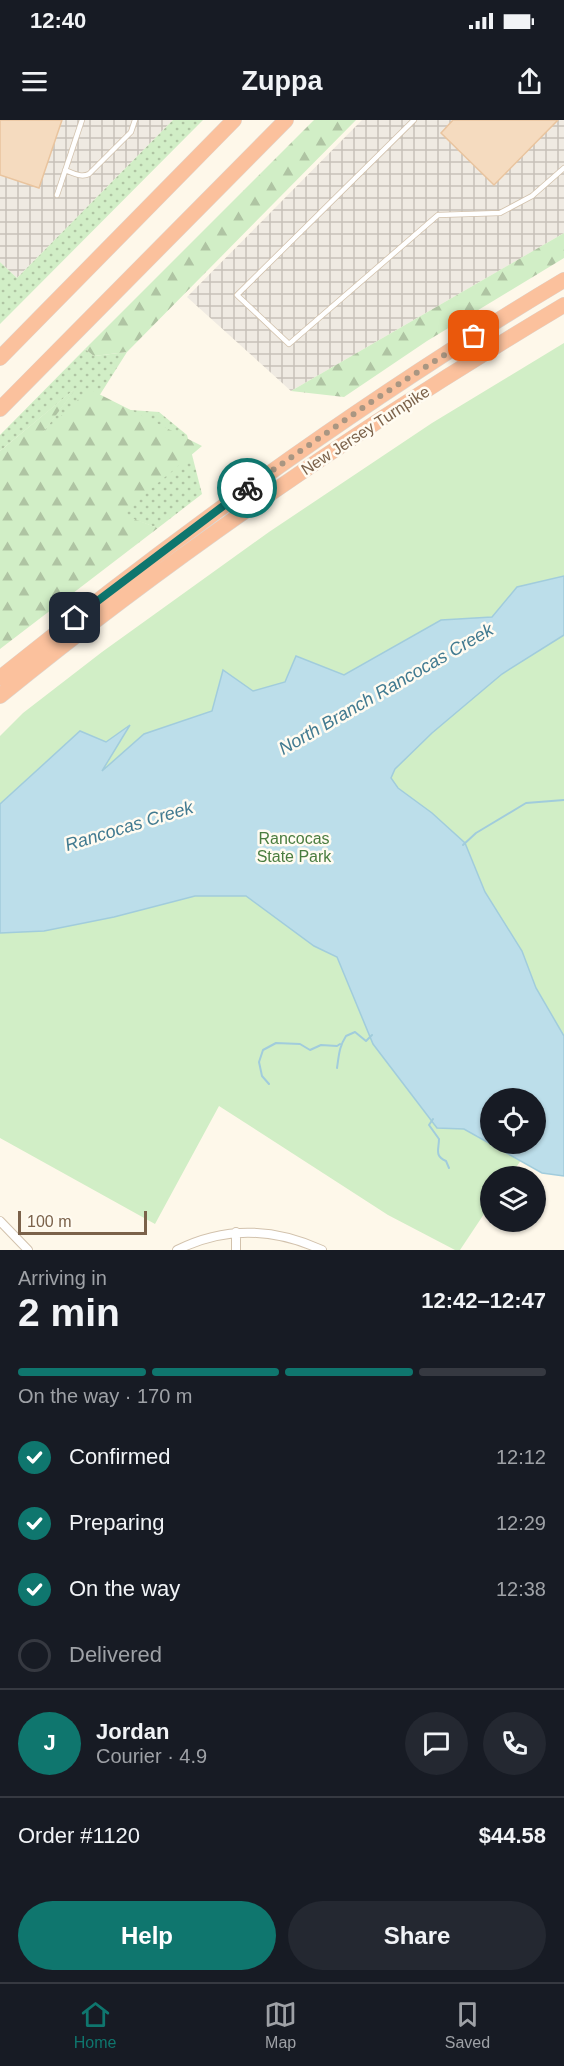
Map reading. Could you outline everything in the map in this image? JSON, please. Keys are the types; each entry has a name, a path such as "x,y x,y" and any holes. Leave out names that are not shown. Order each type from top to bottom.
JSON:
{"highway":[{"path":"0,358 234,120"},
{"path":"0,409 286,120"},
{"name":"New Jersey Turnpike","path":"0,678 117,585 275,468 405,380 564,280"},
{"name":"New Jersey Turnpike","path":"0,696 103,614 283,484 407,402 564,304"}],"street":[{"path":"0,1221 28,1250"},
{"path":"177,1250 214,1236 236,1232 259,1232 283,1236 322,1250"},
{"path":"236,1232 236,1250"}],"lane":[{"path":"57,195 82,120"},
{"path":"65,170 76,175 88,174 131,132 135,120"},
{"path":"414,120 237,295 289,344 438,215 500,213 532,196 564,168"}],"shaded area":[{"path":"0,120 173,120 17,278 0,262"},
{"path":"362,120 564,120 564,233 291,391 187,297"}],"green space":[{"path":"173,120 203,120 0,324 0,262 17,278"},
{"path":"314,120 356,120 127,352 94,356 85,349"},
{"path":"564,233 564,258 427,341 344,397 291,391"},
{"name":"Rancocas State Park","path":"564,343 564,1046 541,1088 480,1088 480,1154 525,1154 517,1166 480,1166 480,1220 460,1250 455,1250 388,1215 219,1106 155,1224 0,1138 0,736 23,713 102,652 269,532 432,423"},
{"path":"85,349 94,356 127,352 82,423 117,409 159,412 187,435 202,494 158,528 39,486 35,443 75,389 0,451 0,435"},
{"path":"77,387 42,434 89,389 202,446 121,514 158,528 0,649 0,451"}],"water":[{"path":"564,576 564,635 502,674 432,733 395,769 391,778 398,788 432,813 465,843 485,892 522,951 536,988 564,1036 564,1176 546,1174 546,1166 530,1166 508,1154 546,1154 546,1088 480,1088 480,1138 464,1129 437,1128 373,1044 337,957 314,946 246,896 195,896 114,917 44,931 0,933 0,804 80,731 106,742 130,725 102,771 144,734 212,711 223,670 253,691 285,682 296,656 344,675 441,620 492,617 517,587"}],"building":[{"path":"0,120 62,120 39,188 0,175"},
{"path":"453,120 558,120 494,185 441,133"}],"waterway":[{"path":"463,845 476,833 526,803 564,800"},
{"path":"337,1068 346,1036 355,1032 366,1041 372,1035"},
{"path":"269,1084 262,1076 259,1062 263,1050 276,1043 300,1044 310,1050 321,1045 337,1046 340,1044"},
{"path":"433,1119 429,1125 439,1139 440,1157 446,1161 449,1168"}],"way so far":[{"path":"247,488 374,400 474,336"}],"route":[{"path":"75,618 247,488"}],"water label":[{"name":"North Branch Rancocas Creek","path":"386,689"},
{"name":"Rancocas Creek","path":"129,826"}]}
